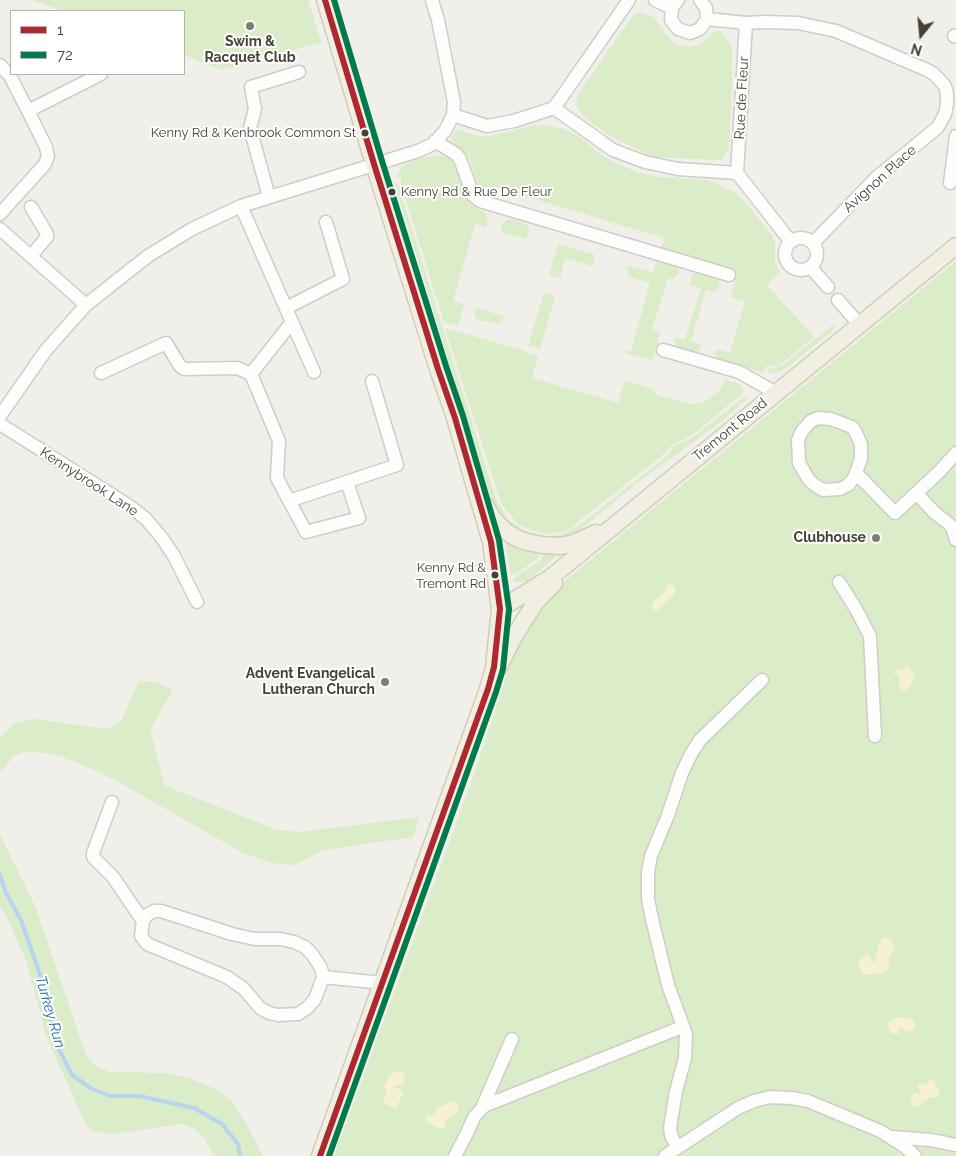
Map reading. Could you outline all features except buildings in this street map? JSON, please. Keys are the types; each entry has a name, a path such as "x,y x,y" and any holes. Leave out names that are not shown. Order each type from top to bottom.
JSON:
{"main road":[{"path":"320,1156 488,689 494,667 500,609 491,542 325,0"},
{"name":"Tremont Road","path":"500,609 550,578 956,246"},
{"path":"474,483 492,518 505,531 518,539 542,545 560,546 574,543 596,533 630,512"},
{"path":"488,689 514,638 535,603 625,521 630,512"}],"street":[{"path":"0,416 46,350 86,305 148,256 192,230 241,206 418,151 435,142 445,131 453,115 454,102 438,20 432,0"},
{"path":"453,115 487,126 514,121 554,108 629,0"},
{"path":"655,0 675,4 671,20 674,25 684,32 695,32 700,29 707,19 706,8 700,0"},
{"path":"707,19 746,23"},
{"name":"Avignon Place","path":"746,23 798,23 836,31 927,70 934,74 945,86 947,94 945,114 938,127 878,177 813,243"},
{"name":"Rue de Fleur","path":"737,173 746,23"},
{"path":"0,65 10,76 46,147 48,156 46,164 0,214"},
{"path":"269,196 250,128 255,109 251,87 300,72"},
{"path":"28,112 84,78 97,75"},
{"path":"554,108 612,150 645,162 678,170 737,173 790,242"},
{"path":"938,127 956,136 950,183"},
{"path":"435,142 448,149 460,159 473,195 480,201 729,275"},
{"path":"241,206 314,372"},
{"path":"31,207 47,234 47,238 31,256"},
{"path":"286,308 343,279 326,222"},
{"path":"0,229 86,305"},
{"path":"798,238 806,238 813,243 818,251 817,260 812,268 804,271 795,270 788,265 785,257 786,249 790,242 798,238"},
{"path":"812,268 828,287"},
{"path":"838,300 859,324"},
{"path":"251,374 292,322"},
{"path":"101,373 166,343 180,366 184,369 237,368 251,374 279,442 277,478 306,532 359,518 347,482"},
{"path":"664,350 739,372 776,393"},
{"path":"289,501 397,465 372,381"},
{"path":"826,418 852,427 861,444 861,459 856,473 848,485 840,490 823,490 809,480 799,464 798,452 798,440 806,425 811,421 826,418"},
{"name":"Kennybrook Lane","path":"0,424 128,505 146,519 174,556 198,602"},
{"path":"856,473 895,513 956,453"},
{"path":"916,494 935,513 952,519 956,540"},
{"path":"839,582 870,636 875,736"},
{"path":"677,1147 670,1128 676,1091 685,1058 686,1034 668,985 648,899 648,872 651,856 668,815 682,773 700,740 762,680"},
{"path":"112,802 93,857 113,877 143,921"},
{"path":"161,911 232,934 255,939 280,939 294,942 305,947 312,954 321,968 323,977 315,998 307,1008 298,1014 288,1016 269,1013 260,1008 244,989 227,976 148,944 141,936 143,921 147,915 161,911"},
{"path":"323,977 383,983"},
{"path":"482,1108 496,1100 682,1027"},
{"path":"455,1156 474,1118 482,1108 512,1039"},
{"path":"665,1156 738,1108 770,1097 808,1101 889,1136 915,1156"},
{"path":"889,1136 931,1140 956,1145"}],"green space":[{"name":"Swim & Racquet Club","path":"32,0 308,0 321,42 223,70 185,55 185,10 60,10"},
{"path":"641,12 654,18 667,36 676,44 690,47 702,43 713,32 720,30 732,46 729,149 721,160 653,157 608,135 585,117 576,106 578,94 634,14"},
{"path":"543,125 571,132 613,162 637,172 658,177 708,180 732,191 742,199 772,235 775,243 775,262 780,273 767,285 814,337 782,363 775,366 766,366 764,373 718,359 714,353 717,349 730,353 745,301 731,297 737,272 661,250 664,238 498,188 494,199 481,195 469,158 452,142 453,133 459,130 487,137"},
{"path":"439,155 455,163 468,200 475,208 484,212 488,218 486,227 475,224 453,301 464,304 458,326 444,322 401,184 401,177 397,177 401,166 422,158"},
{"path":"398,184 495,496 510,521 526,532 542,537 541,540 525,535 506,523 491,499 395,185"},
{"path":"511,219 528,226 529,232 526,239 502,232 502,224"},
{"path":"558,244 595,255 592,266 565,258 560,278 549,275"},
{"path":"657,260 676,266 679,270 676,277 668,278 652,329 660,332 660,334 652,360 626,353 626,350 631,351 650,283 627,276 629,270 627,269 628,265 653,273"},
{"path":"956,261 956,1156 334,1156 473,777 516,648 532,619 553,592 571,576"},
{"path":"697,272 717,278 720,283 715,292 706,290 691,341 701,346 699,351 692,353 678,348 674,341 676,337 685,339 701,288 690,285 692,275"},
{"path":"544,293 555,296 540,349 528,346"},
{"path":"477,308 503,316 504,319 499,324 476,319 474,314"},
{"path":"835,323 831,332 785,369 769,374 768,369 783,365"},
{"path":"445,328 538,356 532,378 618,403 625,380 652,389 657,395 693,405 704,402 718,392 725,380 737,383 743,389 743,393 691,436 672,445 660,457 570,528 562,532 545,534 518,524 501,503"},
{"path":"745,396 748,398 721,422 637,483 581,529 571,536 545,541 545,537 562,535 581,524 662,460 675,446 692,438"},
{"path":"505,541 539,552 539,558 511,575"},
{"path":"543,553 554,553 556,557 526,582 514,582 513,579 541,560"},
{"path":"139,681 155,682 173,690 150,730 165,786 277,830 300,832 420,817 413,837 323,850 294,865 271,863 243,853 117,781 77,762 48,753 24,752 14,756 0,772 0,737 15,723 34,719 107,729 120,723"},
{"path":"0,834 35,906 86,1055 94,1065 109,1072 164,1073 189,1078 215,1089 232,1102 246,1123 263,1156 214,1156 205,1139 193,1128 181,1124 114,1134 94,1132 85,1123 46,1035 27,963 7,917 0,906"}],"sand":[{"path":"672,584 676,588 675,594 655,612 652,610 654,601 664,593 668,585"},
{"path":"909,668 915,676 908,690 904,692 899,687 900,679 898,675 893,673"},
{"path":"884,937 889,938 895,946 888,961 890,967 883,973 864,974 858,962 861,957 867,955 870,956 872,962 875,961 878,944"},
{"path":"900,1017 913,1019 915,1023 914,1030 909,1032 900,1028 898,1034 890,1032 889,1021"},
{"path":"395,1072 403,1072 405,1077 403,1085 397,1085 394,1088 401,1089 403,1094 396,1108 387,1105 382,1098 387,1095 384,1087 388,1076"},
{"path":"930,1080 934,1081 940,1090 938,1096 929,1098 920,1106 913,1106 910,1099 914,1093 920,1094 920,1090 917,1088 919,1084 926,1084"},
{"path":"449,1101 456,1102 459,1109 446,1119 445,1127 442,1129 438,1128 426,1122 427,1115 430,1116 435,1113 437,1107 443,1106"}],"waterway":[{"name":"Turkey Run","path":"0,874 6,893 21,920 43,983 57,1045 72,1075 92,1089 110,1096 139,1096 194,1108 222,1124 238,1144 240,1156"}],"transit line":[{"name":"1","path":"320,1156 488,689 494,667 500,609 491,542 455,418 374,164 325,0"},
{"name":"72","path":"329,1156 496,692 503,669 509,609 499,540 463,416 382,161 334,0"}],"place":[{"name":"Swim & Racquet Club","path":"250,26"},
{"name":"Kenny Rd & Kenbrook Common St","path":"365,133"},
{"name":"Kenny Rd & Rue De Fleur","path":"392,192"},
{"name":"Clubhouse","path":"876,538"},
{"name":"Kenny Rd & Tremont Rd","path":"495,575"},
{"name":"Advent Evangelical Lutheran Church","path":"385,682"}]}
